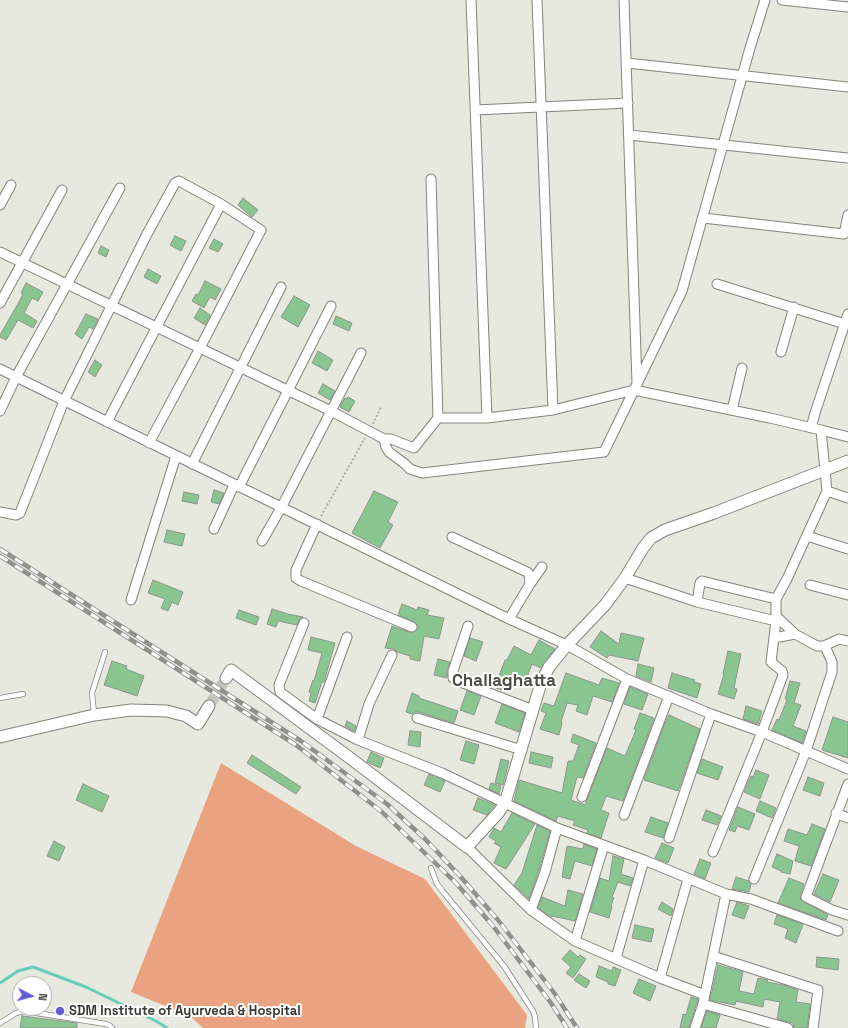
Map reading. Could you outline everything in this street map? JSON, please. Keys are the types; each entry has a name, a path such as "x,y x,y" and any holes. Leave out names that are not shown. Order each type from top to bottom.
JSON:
{"street":[{"path":"471,0 487,418"},
{"path":"537,0 553,410"},
{"path":"624,0 636,387"},
{"path":"384,439 389,452 410,470 422,473 604,452 682,291 742,76 765,0"},
{"path":"782,0 848,7"},
{"path":"627,63 848,87"},
{"path":"475,110 628,104"},
{"path":"629,134 848,158"},
{"path":"404,464 414,448 438,418 431,179"},
{"path":"0,512 16,515 20,513 64,401 147,234 176,182 181,181 221,204 261,230 149,443"},
{"path":"0,205 11,185"},
{"path":"0,411 16,377 66,284 120,188"},
{"path":"0,303 62,190"},
{"path":"107,422 221,204"},
{"path":"703,218 844,234 848,215"},
{"path":"0,252 288,390 369,432 384,439 391,439 414,448"},
{"path":"717,284 845,324"},
{"path":"192,464 281,287"},
{"path":"214,529 331,306"},
{"path":"781,352 794,307"},
{"path":"812,428 815,412 848,314"},
{"path":"262,541 282,508 361,353"},
{"path":"732,410 742,368"},
{"path":"0,369 509,619 567,645 627,679 711,714 762,732 848,769"},
{"path":"438,418 487,418 553,410 636,387 848,437"},
{"path":"713,852 762,732 783,675 782,671 771,662 776,619 776,599 787,580 827,491 821,430"},
{"path":"131,600 176,456"},
{"path":"467,847 499,812 505,803 533,710 549,667 567,645 596,616 625,578 643,548 651,538 657,534 848,461"},
{"path":"827,491 848,498"},
{"path":"316,524 296,570 296,578 412,627"},
{"path":"807,536 848,549"},
{"path":"452,537 526,572 529,574 530,584"},
{"path":"509,619 542,567"},
{"path":"625,578 697,602 776,619 795,634 817,646 825,646 839,639 848,641"},
{"path":"697,602 700,583 702,582 776,599"},
{"path":"810,585 848,595"},
{"path":"304,623 279,685 280,692 317,718 358,740 442,773 557,828 644,860 726,894 751,899 838,930"},
{"path":"468,626 453,671 453,678 533,710"},
{"path":"774,638 795,634"},
{"path":"317,718 347,636"},
{"path":"754,879 806,751 832,672 832,662 825,646"},
{"path":"358,740 369,704 392,655"},
{"path":"226,678 231,670 356,762 467,847 531,910 575,941 660,978 704,1000 788,1028"},
{"path":"582,797 627,679"},
{"path":"624,815 669,696"},
{"path":"0,737 94,715 131,710 167,711 186,716 198,724 209,706"},
{"path":"668,838 711,714"},
{"path":"417,718 522,750"},
{"path":"848,784 806,897 832,910 848,915"},
{"path":"836,813 848,818"},
{"path":"531,910 545,872 557,828"},
{"path":"575,941 604,845"},
{"path":"616,958 644,860"},
{"path":"660,978 688,879"},
{"path":"695,1028 704,1000 726,894"},
{"path":"714,956 818,990 813,1028"}],"lane":[{"path":"94,715 92,693 105,652"},
{"path":"0,698 24,694"},
{"path":"431,868 437,884 484,940 507,971 533,1011 536,1017 536,1028"},
{"path":"0,1023 16,1013 24,1011 106,1024 112,1028"}],"path":[{"path":"316,524 369,432 381,407"}],"shaded area":[{"path":"221,763 356,846 425,879 527,1015 525,1028 203,1028 190,1016 131,992"}],"building":[{"path":"243,198 258,210 252,217 238,205"},
{"path":"175,236 186,241 181,251 170,245"},
{"path":"214,239 223,244 218,252 209,248"},
{"path":"101,246 109,250 106,257 98,253"},
{"path":"148,269 161,276 157,284 144,277"},
{"path":"205,281 221,289 215,300 210,297 204,308 192,301 196,294 198,295"},
{"path":"26,283 43,292 38,301 32,298 24,313 37,321 33,328 18,320 6,340 0,337 0,335 23,294 21,293"},
{"path":"294,296 310,305 298,327 281,317"},
{"path":"200,308 210,315 205,325 194,318"},
{"path":"86,314 98,319 93,329 89,327 82,339 75,334"},
{"path":"336,316 352,323 349,331 333,324"},
{"path":"318,351 333,360 327,371 312,363"},
{"path":"95,360 102,365 95,377 88,372"},
{"path":"323,384 335,391 330,400 318,393"},
{"path":"348,397 355,401 349,412 340,407 345,398 346,399"},
{"path":"214,490 224,493 219,504 211,502"},
{"path":"374,491 398,502 388,522 393,525 380,548 352,533"},
{"path":"184,492 199,495 197,504 182,501"},
{"path":"167,530 185,534 182,546 164,542"},
{"path":"153,580 183,592 178,605 172,602 168,611 161,608 165,599 148,593"},
{"path":"402,604 417,610 418,607 429,610 427,615 444,618 439,639 424,636 420,661 410,659 410,656 397,652 394,649 385,648 392,626 412,633 418,629 415,622 398,615"},
{"path":"272,609 303,617 297,625 278,621 276,627 267,624"},
{"path":"239,610 259,617 256,625 236,618"},
{"path":"601,631 619,644 621,633 644,638 638,661 609,655 607,658 590,647"},
{"path":"311,637 335,643 324,682 322,682 315,703 309,701 311,693 309,692 313,680 314,681 322,653 308,650"},
{"path":"470,638 483,642 476,661 464,656"},
{"path":"539,640 555,649 541,668 532,664 524,685 499,676 505,660 507,660 514,646 531,655"},
{"path":"728,651 741,654 734,688 737,689 734,699 718,694 724,674"},
{"path":"438,659 450,662 447,669 447,678 434,675"},
{"path":"112,661 127,666 126,669 144,676 137,696 104,685"},
{"path":"638,664 654,668 651,682 636,676"},
{"path":"566,673 599,685 602,678 619,683 612,702 593,696 587,715 576,711 578,705 567,703 561,722 559,735 540,729 546,713 541,711 544,703 554,706"},
{"path":"672,673 695,680 694,682 701,684 697,698 668,688"},
{"path":"493,677 505,680 502,690 491,686"},
{"path":"790,681 800,683 794,703 801,705 793,726 806,731 802,743 772,730 777,719 779,720 787,700 785,699"},
{"path":"630,687 648,694 642,710 624,704"},
{"path":"467,691 481,696 474,715 460,710"},
{"path":"412,693 419,696 419,698 458,711 454,723 419,712 412,714 406,712"},
{"path":"502,704 525,713 519,732 495,723"},
{"path":"746,706 762,711 758,724 743,719"},
{"path":"640,713 654,718 623,801 606,796 601,810 609,813 601,838 587,833 588,830 573,825 575,821 558,816 556,821 514,801 519,780 562,793 568,761 573,761 579,745 571,742 573,734 596,743 583,778 577,777 571,800 585,805 607,748 625,756 636,730 634,729"},
{"path":"669,715 700,729 678,791 644,780"},
{"path":"833,717 848,722 848,758 822,750"},
{"path":"347,721 356,726 354,731 345,726"},
{"path":"410,731 421,732 420,747 408,745"},
{"path":"466,741 479,745 474,764 460,760"},
{"path":"371,752 384,758 380,768 367,762"},
{"path":"531,752 553,757 551,768 529,763"},
{"path":"252,755 301,787 296,794 247,763"},
{"path":"501,759 509,761 503,785 495,783"},
{"path":"702,759 723,767 718,780 697,773"},
{"path":"756,770 769,775 760,799 744,792 751,776 753,777"},
{"path":"429,774 445,781 440,792 424,785"},
{"path":"808,777 824,783 820,796 803,790"},
{"path":"491,783 501,786 499,794 489,789"},
{"path":"83,784 109,796 102,812 76,800"},
{"path":"478,798 495,805 487,815 473,810"},
{"path":"760,801 776,808 772,818 756,811"},
{"path":"738,807 755,814 749,830 737,826 735,832 729,830"},
{"path":"706,810 721,816 717,825 702,820"},
{"path":"512,813 535,824 506,869 494,863 501,847 494,843 496,841 489,837 494,828 501,832"},
{"path":"651,817 668,823 663,838 645,832"},
{"path":"812,824 825,829 811,866 795,861 799,846 784,841 788,829 807,835"},
{"path":"537,825 550,831 529,899 514,885 522,873"},
{"path":"54,841 65,847 59,861 47,856"},
{"path":"662,843 674,848 668,863 655,858"},
{"path":"584,844 597,849 592,866 575,861 570,879 562,877 567,846 583,849"},
{"path":"777,854 793,861 790,874 781,872 772,867"},
{"path":"613,856 624,859 621,874 633,878 630,886 618,882 612,897 614,898 611,905 609,918 590,912 600,878 609,881"},
{"path":"700,859 711,863 705,879 694,874"},
{"path":"823,874 839,880 830,902 814,894"},
{"path":"736,877 749,881 751,884 749,892 732,889"},
{"path":"789,878 804,884 800,895 801,900 828,915 826,920 778,903"},
{"path":"568,890 583,894 575,921 551,917 538,908 542,897 565,906"},
{"path":"662,902 673,909 671,916 658,909"},
{"path":"737,902 749,906 744,919 732,915"},
{"path":"777,915 803,924 796,943 785,938 788,929 774,924"},
{"path":"635,925 654,929 651,942 632,938"},
{"path":"570,950 578,957 580,955 586,959 573,978 566,973 571,967 562,959"},
{"path":"817,957 839,959 838,970 816,967"},
{"path":"718,965 743,972 739,991 754,994 758,978 768,980 767,982 798,990 796,1002 810,1004 807,1028 794,1028 793,1023 777,1019 780,1002 764,999 763,1007 736,1001 735,1005 710,1000"},
{"path":"599,966 612,971 613,967 621,970 615,986 596,977"},
{"path":"579,974 590,981 586,988 574,980"},
{"path":"639,979 656,986 650,1001 633,993"},
{"path":"691,997 698,999 689,1028 680,1028 683,1014 686,1015"},
{"path":"707,1011 720,1015 716,1028 701,1028"},
{"path":"22,1016 77,1023 77,1028 20,1028"}],"waterway":[{"path":"0,983 18,971 33,967 86,987 156,1021 167,1028"}],"tunnel":[{"path":"209,706 226,678"}],"railway":[{"path":"0,549 301,741 387,804 425,839 460,876 498,920 555,994 577,1028"},
{"path":"0,556 296,745 382,812 456,883 493,926 551,1003 567,1028"}],"place":[{"name":"SDM Institute of Ayurveda & Hospital","path":"60,1011"}],"district":[{"name":"Challaghatta","path":"504,681"}]}
